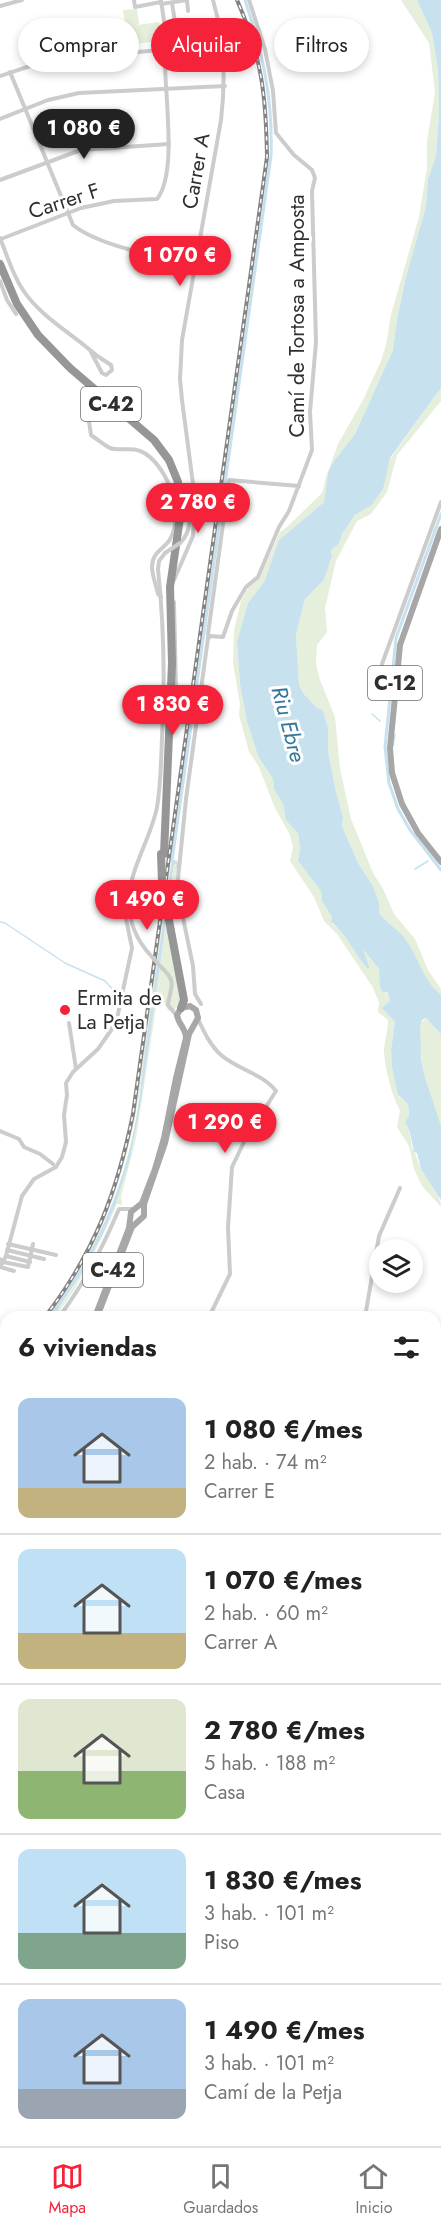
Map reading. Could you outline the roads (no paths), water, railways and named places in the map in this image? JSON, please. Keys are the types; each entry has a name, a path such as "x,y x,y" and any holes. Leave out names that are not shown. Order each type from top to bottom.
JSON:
{"highway":[{"name":"C-42","path":"0,264 21,310 45,344 100,395 154,440 169,460 178,482 181,511 170,587 172,674 163,854"},
{"name":"C-42","path":"0,273 20,314 35,336 52,356 152,443 167,463 175,484 178,510 167,587 169,660 163,854 165,882 184,1000 179,1011"},
{"name":"C-42","path":"173,931 186,995 195,1016"}],"main road":[{"name":"C-12","path":"441,529 404,630 393,695 391,731 393,773 402,804 418,834 441,862"},
{"path":"179,1011 195,1016"},
{"name":"C-42","path":"134,1211 147,1192 164,1138 186,1040 179,1011"},
{"path":"182,1025 195,1016"},
{"name":"C-42","path":"98,1311 134,1211 165,1143 195,1016"},
{"path":"134,1211 138,1221"},
{"name":"C-42","path":"98,1311 132,1227 143,1218 134,1211"}],"street":[{"path":"0,6 20,0"},
{"path":"134,0 135,7 187,0 188,11"},
{"name":"Carrer A","path":"162,597 158,565 165,553 180,543 187,534 193,490 180,379 182,340 225,86 223,45 213,0"},
{"name":"Camí de Tortosa a Amposta","path":"209,637 223,637 228,620 240,597 246,587 258,577 279,526 289,511 312,450 310,412 316,342 312,191 315,176 312,170 294,155 276,134 273,91 265,50 249,0"},
{"path":"161,2 164,18"},
{"path":"172,3 174,18"},
{"path":"0,76 48,60 151,51"},
{"path":"10,72 66,213 75,227 113,244 159,257 195,263"},
{"name":"Carrer F","path":"0,239 66,213 114,201 158,199 163,186 169,144 165,72"},
{"path":"0,119 56,98 79,93 225,86"},
{"path":"0,180 64,154 92,148 169,144"},
{"path":"0,239 18,282 30,299 92,352 111,365 110,374 102,373 92,352"},
{"path":"0,281 7,300 16,314"},
{"path":"14,1271 0,1267 6,1256 22,1196 34,1179 56,1167 62,1158 66,1142 64,1115 66,1083 76,1069 108,1037 118,1017 118,1004 132,948 129,911 130,886 152,826 159,794 165,695 162,597 158,594 152,567 155,554 168,542 172,531 175,504 173,493 160,468 144,453 126,448 112,449 92,435 87,408 88,396"},
{"path":"212,1311 230,1274 228,1227 232,1167 244,1140 276,1091 246,1069 220,1054 195,1016 201,1004 195,994 193,966 177,892 186,799 198,696 209,637 229,480 299,486"},
{"path":"393,695 382,673 382,664 441,502"},
{"path":"191,504 194,517 193,536 174,579 176,690 178,693 198,696"},
{"path":"191,504 194,517"},
{"path":"130,925 140,942 172,981 172,991 168,1002 171,1009 179,1011"},
{"path":"69,1023 76,1069"},
{"path":"0,1131 19,1139 24,1147 40,1154 53,1164"},
{"path":"49,1171 53,1164 62,1158"},
{"path":"366,1311 379,1236 400,1188"},
{"path":"64,1311 78,1294 119,1209 134,1211"},
{"path":"8,1243 33,1247 56,1255"},
{"path":"2,1260 28,1268 33,1247"},
{"path":"7,1250 44,1259"},
{"path":"6,1256 30,1262"}],"water":[{"name":"Riu Ebre","path":"417,0 441,0 441,388 390,458 383,489 372,505 355,515 342,534 339,544 331,550 332,556 324,580 305,599 296,635 299,685 317,708 323,710 328,728 328,751 343,817 342,826 358,863 373,886 379,903 379,913 403,936 429,982 441,995 441,1034 426,1018 422,1020 420,1026 421,1059 441,1126 441,1200 421,1169 405,1122 409,1115 408,1104 398,1095 392,1067 391,1050 395,1022 382,1008 390,1001 387,992 383,992 380,987 379,969 363,949 370,968 367,968 342,932 331,922 332,917 322,901 321,891 298,861 300,849 298,833 286,820 283,804 274,789 273,779 258,756 247,722 240,685 237,641 248,603 264,582 279,540 324,502 328,473 333,462 355,434 393,350 406,277 426,206 428,179 436,156 439,113 438,69 432,33"},
{"path":"172,858 178,863 178,868 175,868 177,865 174,864 141,1101 130,1158 116,1203 102,1236 80,1276 56,1311 52,1311 85,1261 113,1201 131,1143"}],"waterway":[{"path":"172,861 271,156 270,115 265,77 257,39 245,0"},
{"path":"441,514 396,638 385,747 389,783 398,809 410,830 441,870"},
{"path":"372,714 380,721"},
{"path":"393,746 395,735"},
{"path":"415,869 428,861"},
{"path":"0,922 5,923 65,963 105,981 117,994"}],"railway":[{"path":"49,1311 77,1269 101,1221 119,1170 133,1114 267,157 261,77 252,40 237,0"}],"place":[{"name":"Ermita de La Petja","path":"65,1010"}]}
